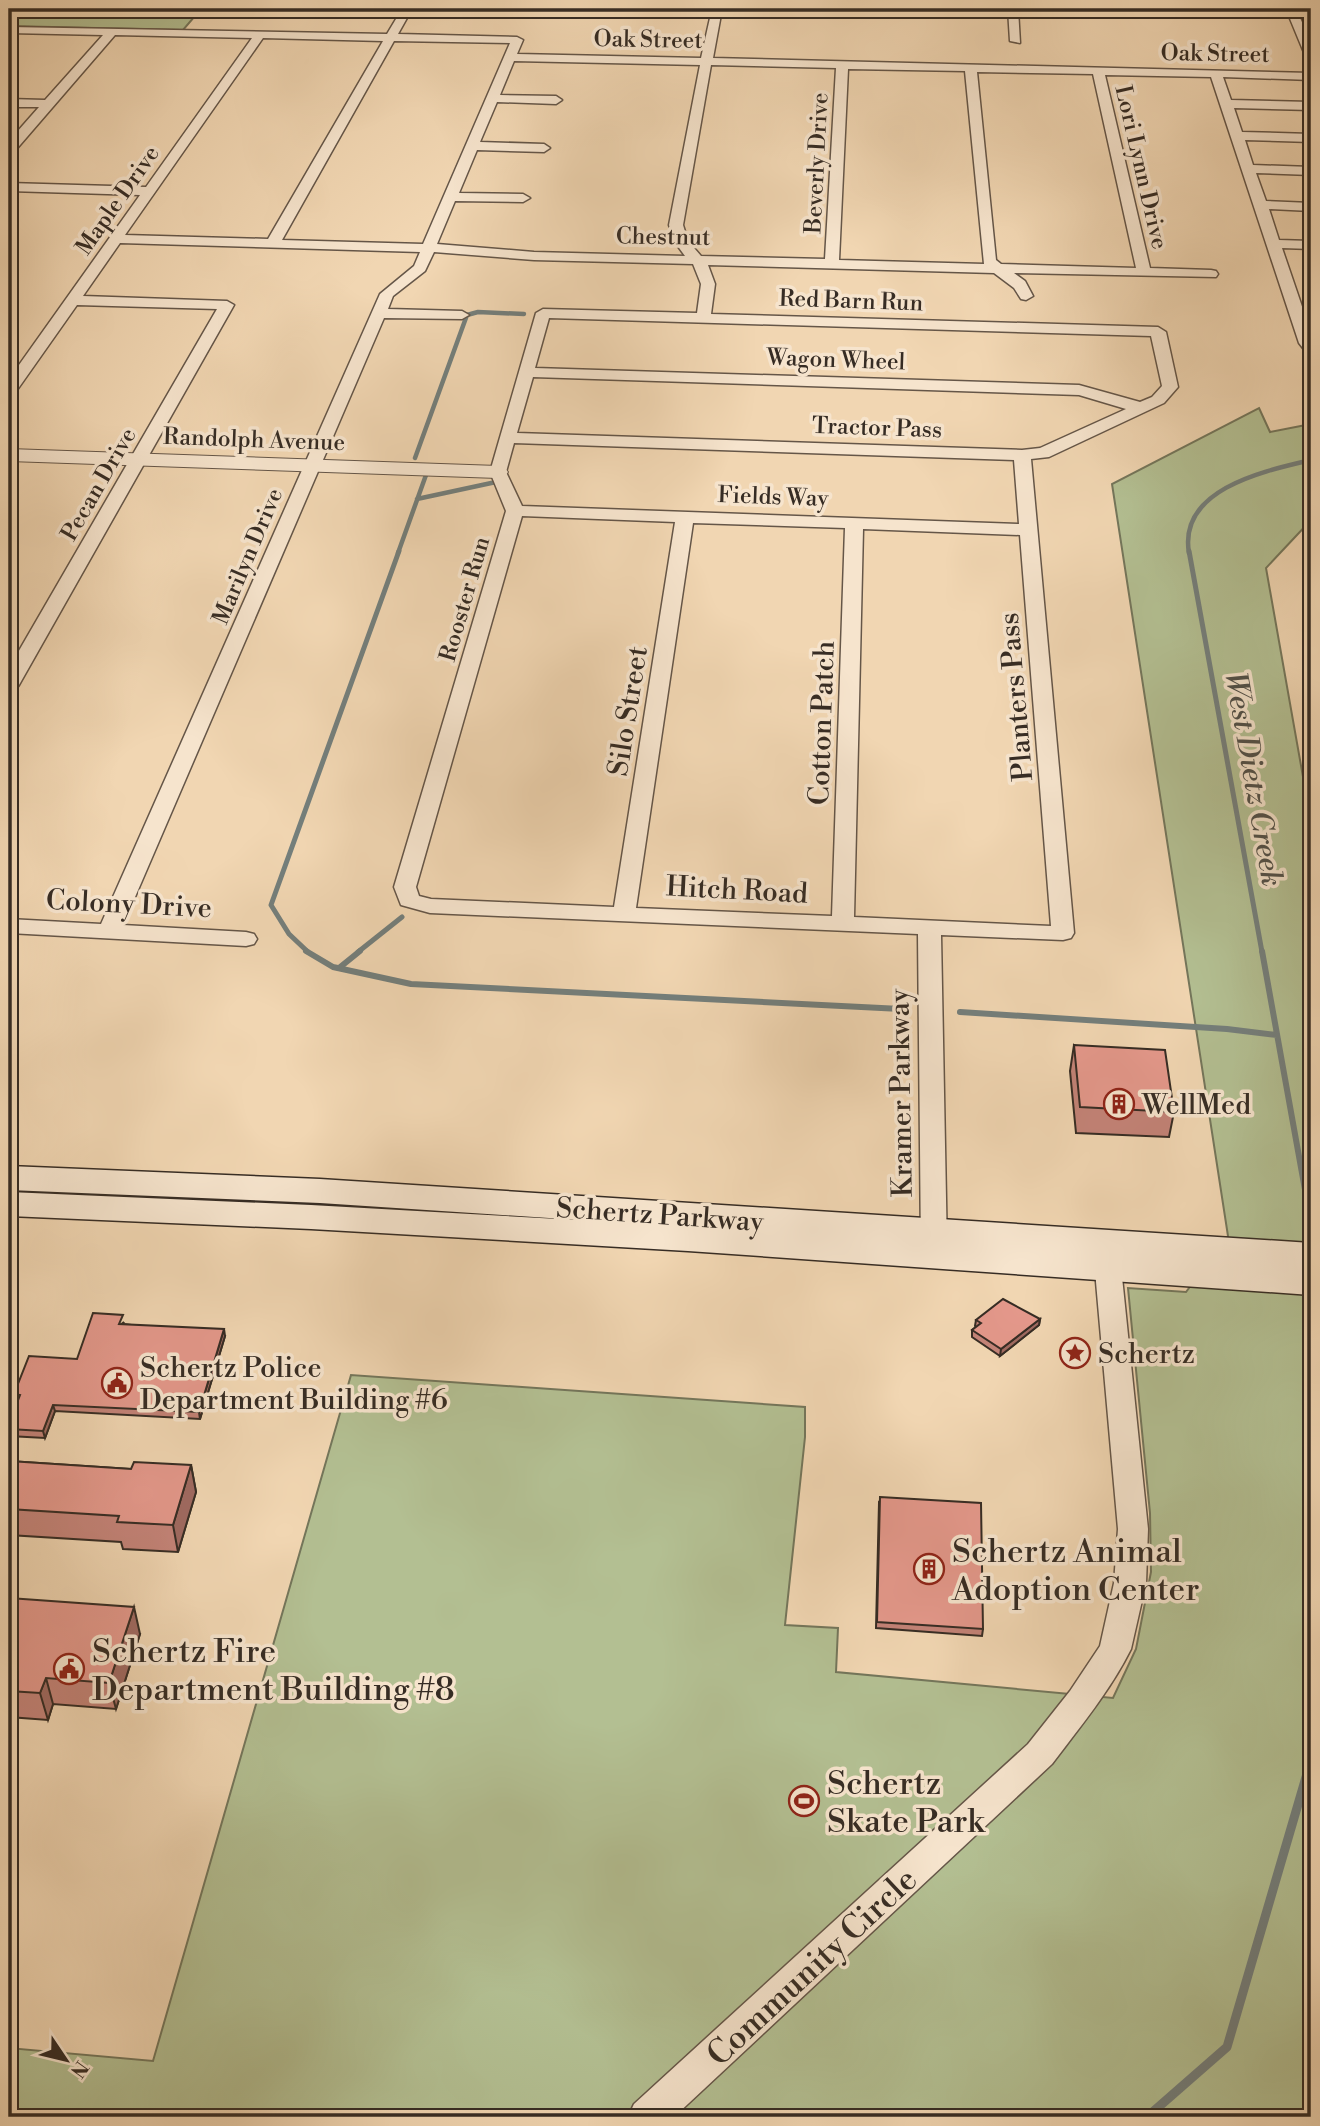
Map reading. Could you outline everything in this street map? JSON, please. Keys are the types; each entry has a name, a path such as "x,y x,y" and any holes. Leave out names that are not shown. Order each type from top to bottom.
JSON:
{"main road":[{"name":"Schertz Parkway","path":"9,1178 94,1196"},
{"name":"Schertz Parkway","path":"9,1204 94,1196 315,1204 1107,1254 1186,1261 1311,1282"},
{"name":"Schertz Parkway","path":"1186,1261 1311,1256"}],"street":[{"path":"273,243 407,9"},
{"path":"703,318 708,283 704,269 681,243 676,235 676,225 717,9"},
{"path":"1013,9 1016,41"},
{"path":"1291,9 1311,55"},
{"path":"9,30 517,40 510,57"},
{"path":"9,149 112,32"},
{"name":"Maple Drive","path":"9,390 260,35"},
{"name":"Oak Street","path":"510,57 1311,76"},
{"name":"Marilyn Drive","path":"109,931 387,294 420,268 510,57"},
{"name":"Beverly Drive","path":"832,263 842,65"},
{"path":"971,68 989,261 1017,280 1026,296"},
{"name":"Lori Lynn Drive","path":"1098,71 1144,272"},
{"path":"1216,74 1274,244 1295,286 1307,343 1311,349"},
{"path":"492,98 556,100"},
{"path":"9,103 48,104"},
{"path":"1226,104 1311,106"},
{"path":"1237,136 1311,138"},
{"path":"473,146 544,148"},
{"path":"1250,169 1311,171"},
{"path":"9,187 150,191"},
{"path":"451,197 523,198"},
{"path":"1261,205 1311,207"},
{"name":"Chestnut","path":"116,239 429,248 534,256 1210,274"},
{"path":"1274,244 1311,245"},
{"name":"Pecan Drive","path":"9,685 227,305 72,300"},
{"path":"379,313 462,316"},
{"name":"Red Barn Run","path":"528,372 543,313 1158,332"},
{"name":"Tractor Pass","path":"509,438 1023,455 1059,447 1158,400 1170,387 1158,332"},
{"path":"498,472 528,372"},
{"name":"Wagon Wheel","path":"528,372 1079,390 1140,408"},
{"name":"Randolph Avenue","path":"9,455 498,472"},
{"name":"Planters Pass","path":"1023,455 1063,933"},
{"name":"Rooster Run","path":"409,900 405,887 515,511 498,472"},
{"name":"Fields Way","path":"515,511 1029,530"},
{"name":"Silo Street","path":"624,914 685,517"},
{"name":"Cotton Patch","path":"843,924 854,524"},
{"name":"Hitch Road","path":"409,900 430,906 1063,933"},
{"name":"Colony Drive","path":"9,926 246,939"},
{"name":"Kramer Parkway","path":"929,929 934,1242"},
{"name":"Community Circle","path":"647,2117 1040,1754 1083,1701 1115,1649 1130,1583 1133,1530 1107,1254"}],"green space":[{"path":"9,9 201,9 183,30 9,26"},
{"path":"1259,408 1270,432 1311,424 1311,520 1266,568 1311,822 1311,2117 9,2117 9,2048 153,2061 351,1375 805,1407 805,1437 785,1625 838,1628 836,1672 1113,1698 1136,1649 1151,1572 1150,1513 1128,1288 1186,1292 1228,1236 1112,484"}],"building":[{"path":"1074,1045 1165,1050 1174,1112 1080,1107"},
{"path":"1003,1299 1040,1319 1001,1349 972,1330 981,1323 976,1320"},
{"name":"Schertz Police Department Building #6","path":"93,1313 123,1315 119,1324 224,1329 199,1412 53,1405 43,1431 9,1429 20,1395 14,1394 29,1356 77,1359"},
{"path":"9,1461 131,1469 134,1462 191,1465 173,1525 117,1522 119,1516 9,1509"},
{"name":"Schertz Animal Adoption Center","path":"880,1497 981,1503 983,1629 877,1622"},
{"name":"Schertz Fire Department Building #8","path":"9,1598 134,1607 109,1683 46,1678 40,1693 9,1691"}],"waterway":[{"path":"415,458 467,315 478,312 524,314"},
{"name":"West Dietz Creek","path":"1189,551 1189,531 1197,513 1210,498 1249,477 1311,460"},
{"path":"417,499 426,475"},
{"path":"417,499 496,482"},
{"path":"398,553 417,499"},
{"path":"308,952 289,934 271,905 399,551"},
{"name":"West Dietz Creek","path":"1189,551 1262,952"},
{"path":"358,952 402,917"},
{"path":"306,951 333,967 411,984 901,1009"},
{"path":"339,968 360,951"},
{"name":"West Dietz Creek","path":"1262,951 1311,1223"},
{"path":"960,1012 1227,1029 1277,1035"},
{"name":"West Dietz Creek","path":"1147,2117 1227,2047 1311,1760"}],"place":[{"name":"WellMed","path":"1119,1104"},
{"name":"Schertz","path":"1075,1353"},
{"name":"Schertz Police Department Building #6","path":"117,1383"},
{"name":"Schertz Animal Adoption Center","path":"929,1569"},
{"name":"Schertz Fire Department Building #8","path":"69,1669"},
{"name":"Schertz Skate Park","path":"804,1801"}]}
